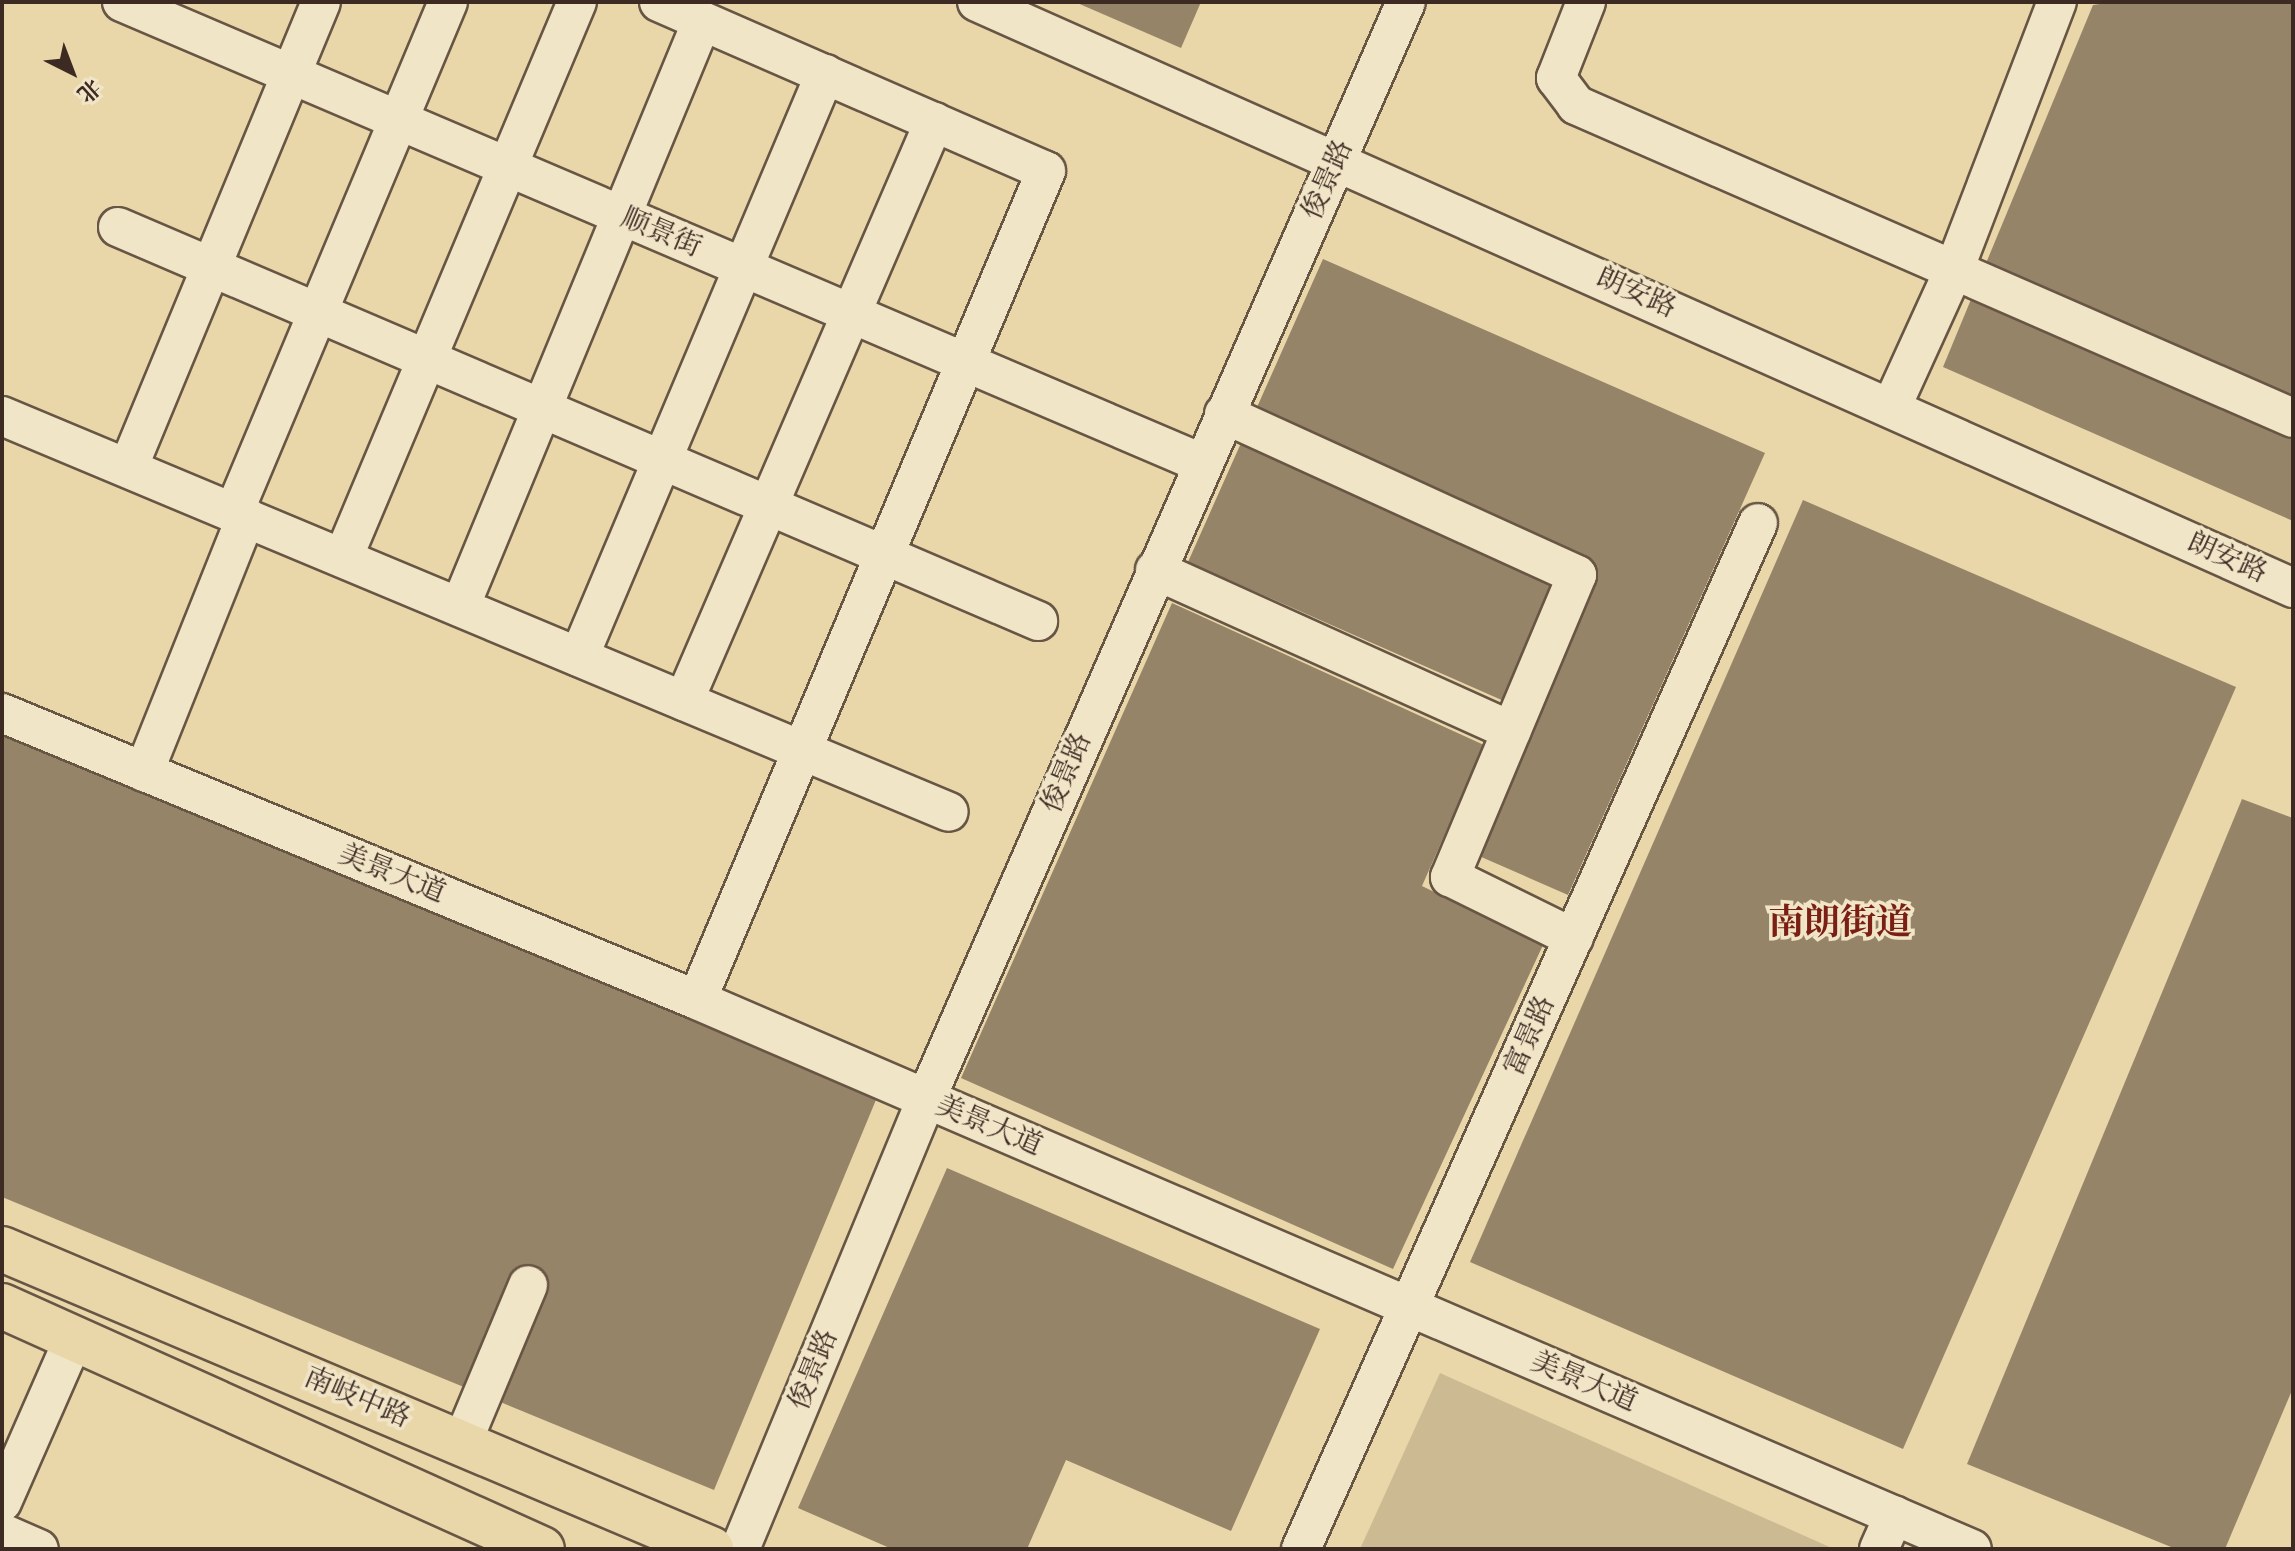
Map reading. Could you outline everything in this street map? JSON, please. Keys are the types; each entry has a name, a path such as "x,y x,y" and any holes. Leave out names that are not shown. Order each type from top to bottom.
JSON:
{"main road":[{"name":"南岐中路","path":"2,1249 711,1549"},
{"path":"2,1306 542,1549"}],"street":[{"name":"顺景街","path":"122,2 1201,463"},
{"path":"128,468 321,2"},
{"path":"144,772 318,312 448,2"},
{"path":"343,558 577,2"},
{"path":"659,2 1046,171 697,1000"},
{"name":"朗安路","path":"977,2 2293,588"},
{"name":"俊景路","path":"740,1549 926,1099 1201,463 1406,2"},
{"path":"1586,2 1556,78 1576,105 2293,418"},
{"path":"1891,408 1954,270 2057,2"},
{"path":"460,607 702,21"},
{"path":"579,657 825,74"},
{"path":"684,701 934,122"},
{"path":"118,227 1038,621"},
{"path":"1224,414 1577,575 1450,877 1574,938"},
{"path":"2,416 949,812"},
{"name":"富景路","path":"1301,1549 1758,523"},
{"path":"1155,570 1511,731"},
{"name":"美景大道","path":"2,713 697,1000 1972,1549"},
{"path":"462,1443 528,1285"},
{"path":"2,1502 74,1338"},
{"path":"1879,1549 1894,1515"},
{"path":"2,1533 39,1549"}],"shaded area":[{"path":"1440,1373 1834,1549 1360,1549"}],"building":[{"path":"1075,2 1201,2 1181,48"},
{"path":"2113,2 2293,2 2293,521 1943,367 2093,5"},
{"path":"1323,259 1765,453 1568,895 1479,856 1540,717 1188,562"},
{"path":"1803,500 2236,687 1903,1449 1470,1262"},
{"path":"1172,603 1484,745 1422,886 1543,945 1393,1269 961,1078"},
{"path":"2,735 878,1095 714,1490 2,1197"},
{"path":"2242,799 2293,818 2293,1388 2225,1549 2176,1549 1967,1464"},
{"path":"947,1168 1320,1329 1231,1531 1066,1460 1027,1549 892,1549 798,1508"}],"district":[{"name":"南朗街道","path":"1840,924"}]}
